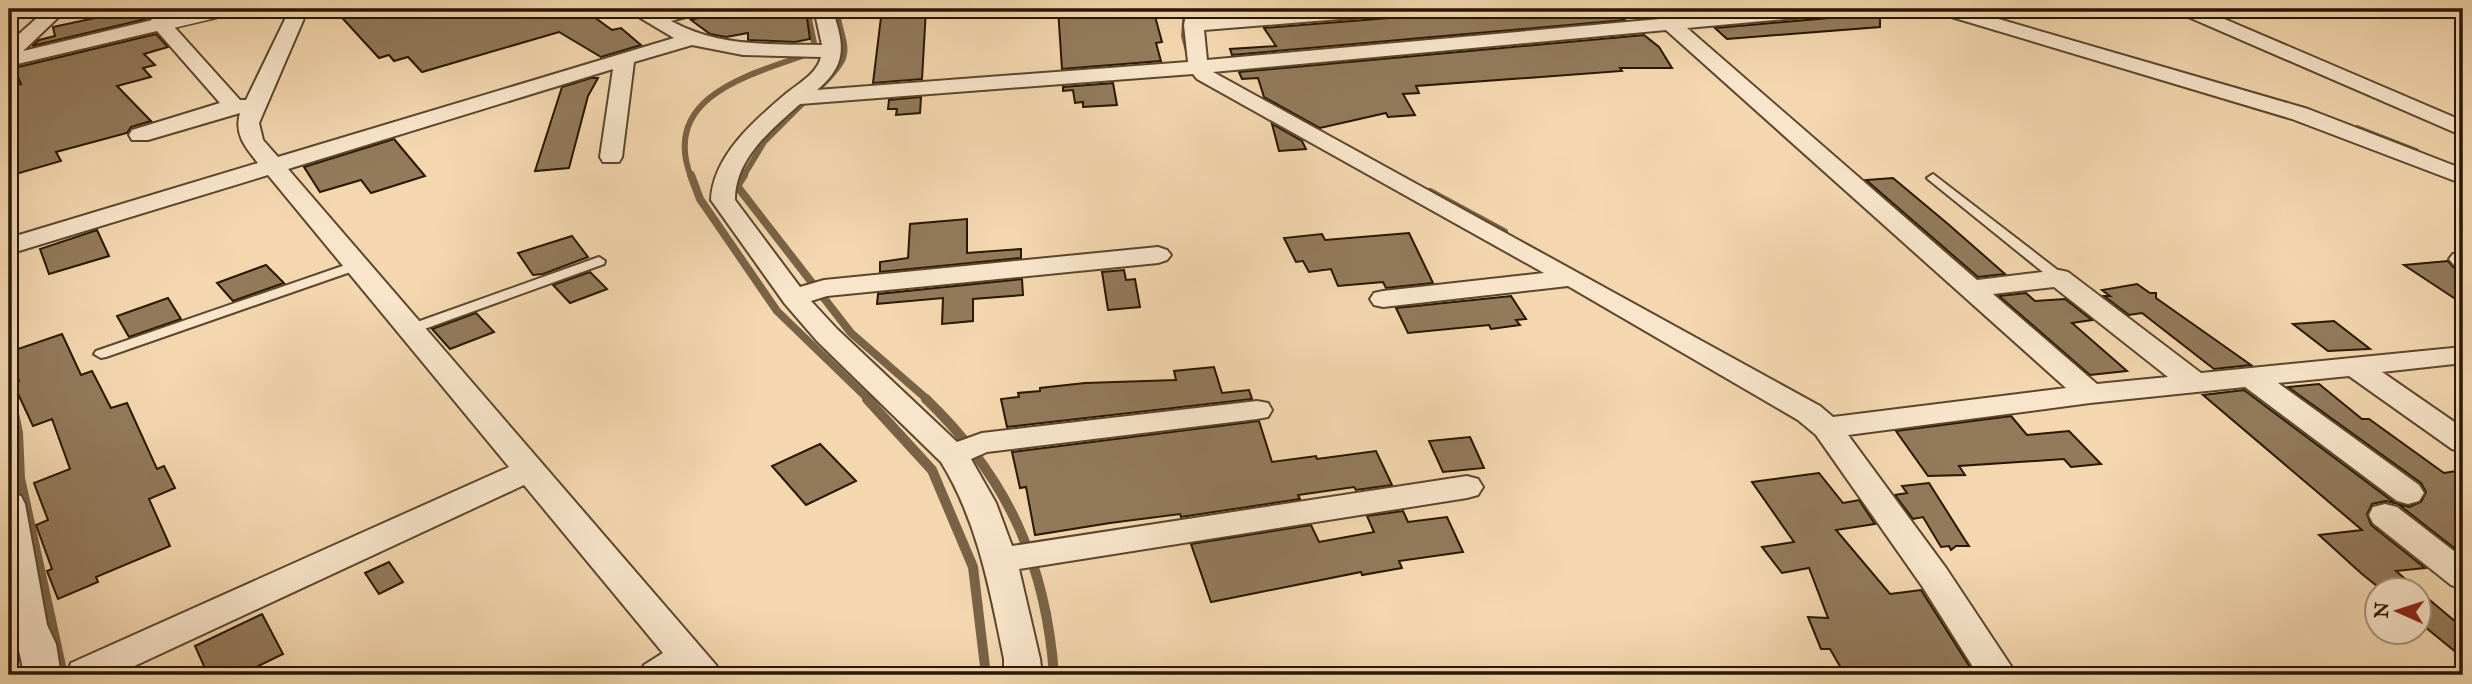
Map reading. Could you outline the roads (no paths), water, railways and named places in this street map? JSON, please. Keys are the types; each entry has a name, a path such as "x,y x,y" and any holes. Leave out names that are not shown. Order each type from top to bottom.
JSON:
{"street":[{"path":"9,53 58,9"},
{"path":"9,60 224,9"},
{"path":"140,135 243,107 299,9"},
{"path":"647,14 692,9"},
{"path":"823,9 819,51 829,64 804,98 729,166 721,190 723,200 809,293 827,335 967,449 1256,410"},
{"path":"1389,9 1195,17 1199,66 1204,75 1833,426 1998,675"},
{"path":"1530,9 1544,9"},
{"path":"1625,9 1644,25"},
{"path":"804,98 1199,66 1829,9"},
{"path":"1945,9 2300,114 2463,177"},
{"path":"2186,9 2463,130"},
{"path":"647,14 693,38 741,48 819,51"},
{"path":"1670,23 2090,394"},
{"path":"161,24 243,107 252,141 530,470 682,669"},
{"path":"9,246 693,38"},
{"path":"611,157 624,59"},
{"path":"809,293 1158,255"},
{"path":"1383,299 1572,278"},
{"path":"1969,289 2059,278 2196,384"},
{"path":"1833,426 2090,394 2459,359"},
{"path":"2357,368 2463,442"},
{"path":"2252,378 2396,504 2463,576"},
{"path":"967,449 968,477 987,518 1021,557 1023,675"},
{"path":"84,673 530,470"},
{"path":"1021,557 1467,487"},
{"path":"9,503 29,628 34,634 41,658 42,675"}],"lane":[{"path":"1933,178 2059,278"},
{"path":"411,328 599,261"},
{"path":"101,354 357,265"}],"waterway":[{"path":"691,177 685,150 688,127 699,109 715,94 736,81 805,55 815,48 807,9"},
{"path":"820,87 839,66 845,51 836,9"},
{"path":"1186,9 1184,36 1189,55"},
{"path":"743,177 764,142 810,96"},
{"path":"2357,128 2416,151"},
{"path":"691,175 700,199 777,311 869,400"},
{"path":"744,175 737,186 851,333 928,400"},
{"path":"1430,192 1504,232"},
{"path":"9,390 11,400"},
{"path":"11,399 18,433 20,478 63,675"},
{"path":"867,399 932,470 973,567 986,675"},
{"path":"926,399 979,459 1017,524 1042,596 1050,634 1054,675"}]}
